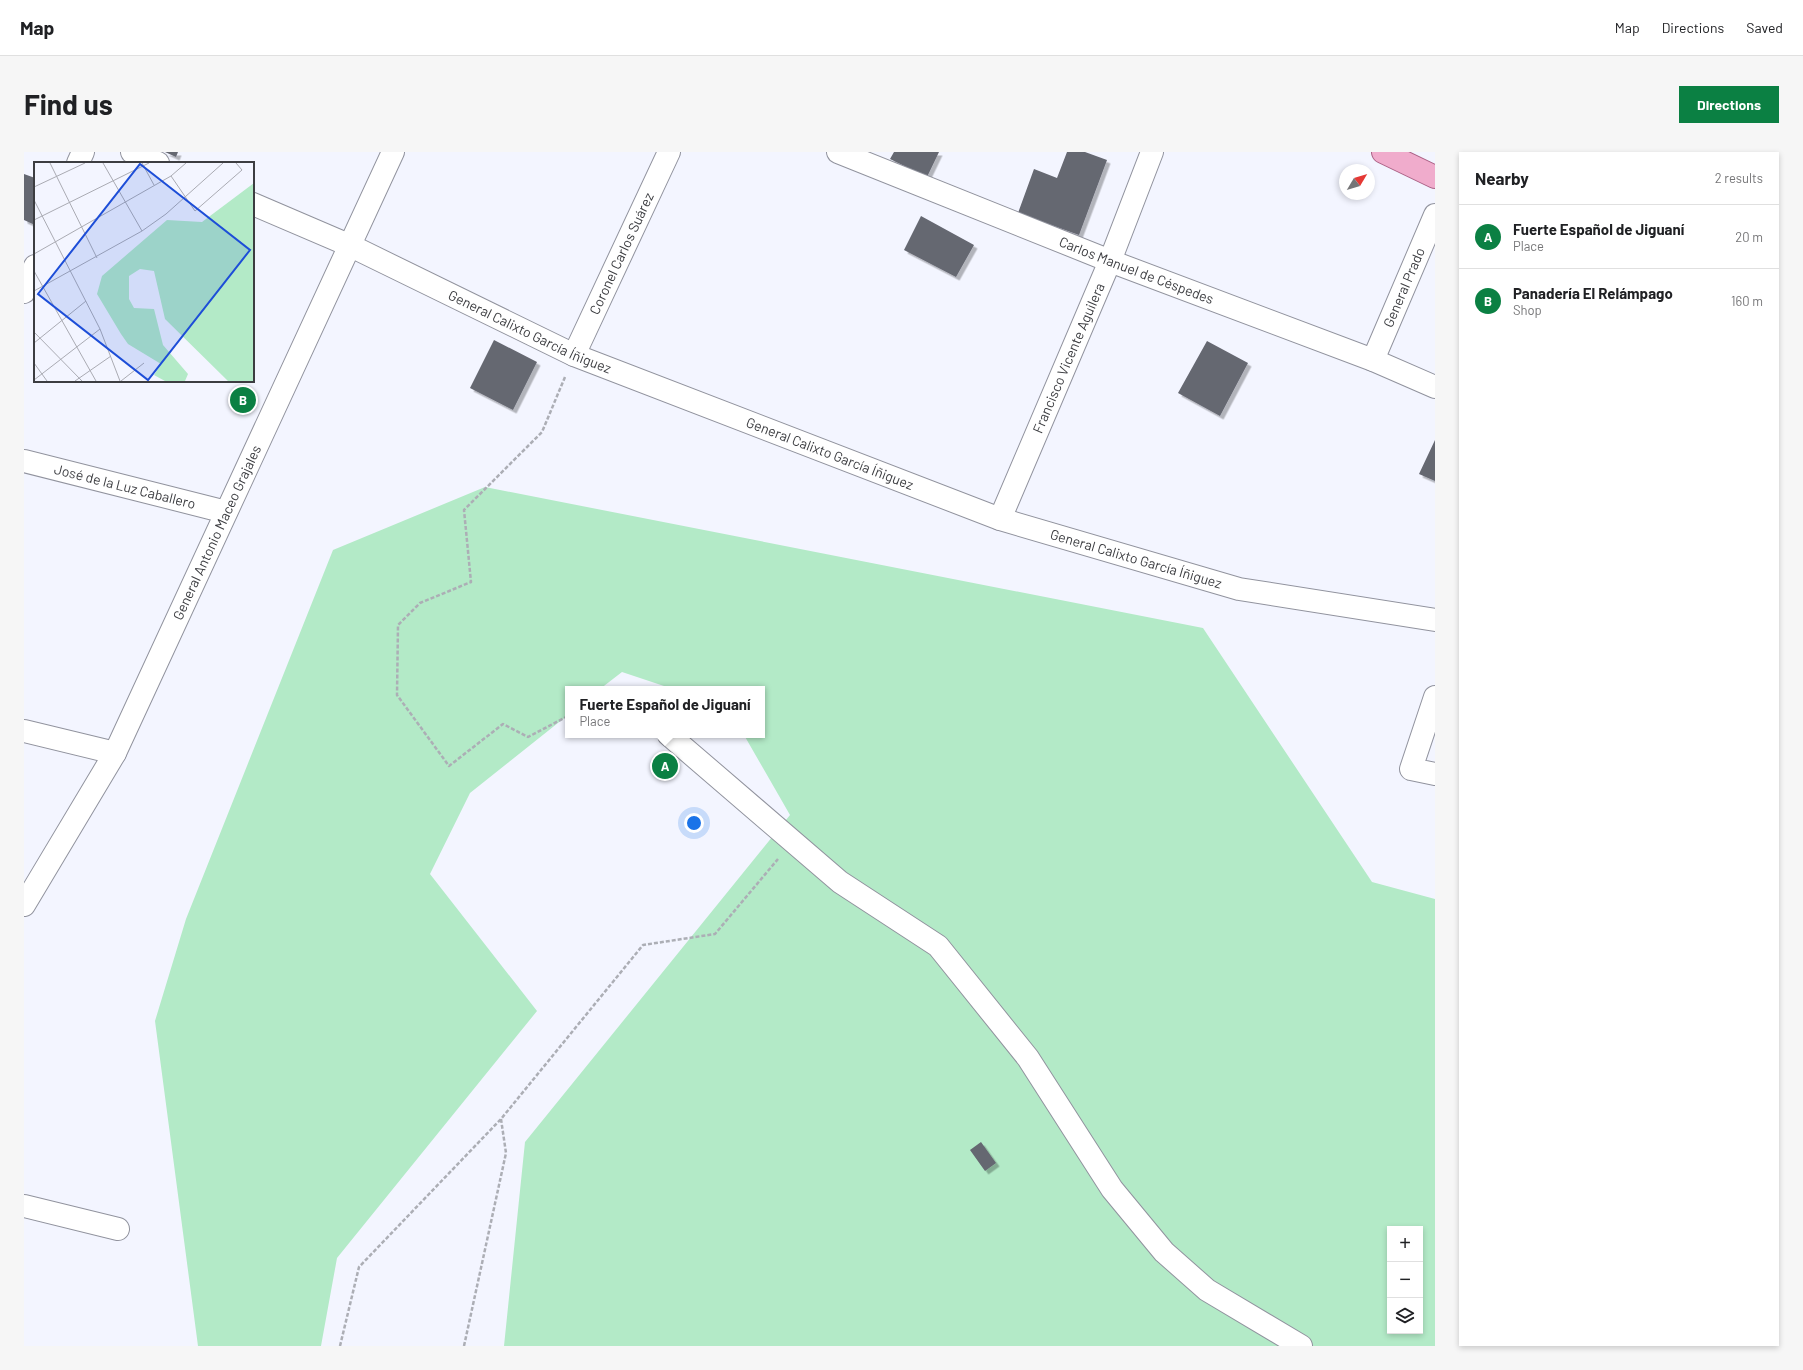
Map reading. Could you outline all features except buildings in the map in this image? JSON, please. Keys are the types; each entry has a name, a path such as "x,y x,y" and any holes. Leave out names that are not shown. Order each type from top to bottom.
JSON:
{"main road":[{"path":"1383,152 1435,178"}],"street":[{"path":"78,162 83,152"},
{"path":"132,152 156,162"},
{"name":"General Antonio Maceo Grajales","path":"24,905 115,753 351,246 393,152"},
{"name":"Coronel Carlos Suárez","path":"574,355 669,152"},
{"name":"Carlos Manuel de Céspedes","path":"838,152 1110,261 1373,360 1435,387"},
{"name":"Francisco Vicente Aguilera","path":"1000,519 1110,261 1152,152"},
{"name":"General Calixto García Íñiguez","path":"254,204 351,246 574,355 1000,519 1239,589 1435,620"},
{"name":"General Prado","path":"1373,360 1435,215"},
{"path":"24,292 34,268"},
{"name":"José de la Luz Caballero","path":"24,461 226,512"},
{"path":"1435,697 1411,769 1435,774"},
{"path":"24,732 115,753"},
{"path":"673,738 840,882 938,946 1028,1058 1112,1189 1164,1252 1207,1290 1301,1346"},
{"path":"24,1206 118,1229"}],"path":[{"path":"565,718 528,737 503,724 449,766 397,695 398,625 420,603 471,582 464,510 542,432 574,355"},
{"path":"340,1346 359,1267 501,1118 643,945 714,934 792,842"},
{"path":"464,1346 506,1153 501,1118"}],"green space":[{"path":"485,487 1203,628 1372,882 1435,899 1435,1346 504,1346 525,1142 790,815 746,738 765,738 765,686 664,686 622,672 604,686 565,686 565,717 470,793 430,874 537,1011 337,1258 321,1346 198,1346 155,1021 186,919 333,550"}],"place":[{"name":"Panadería El Relámpago","path":"243,400"},
{"name":"Fuerte Español de Jiguaní","path":"665,766"}]}
